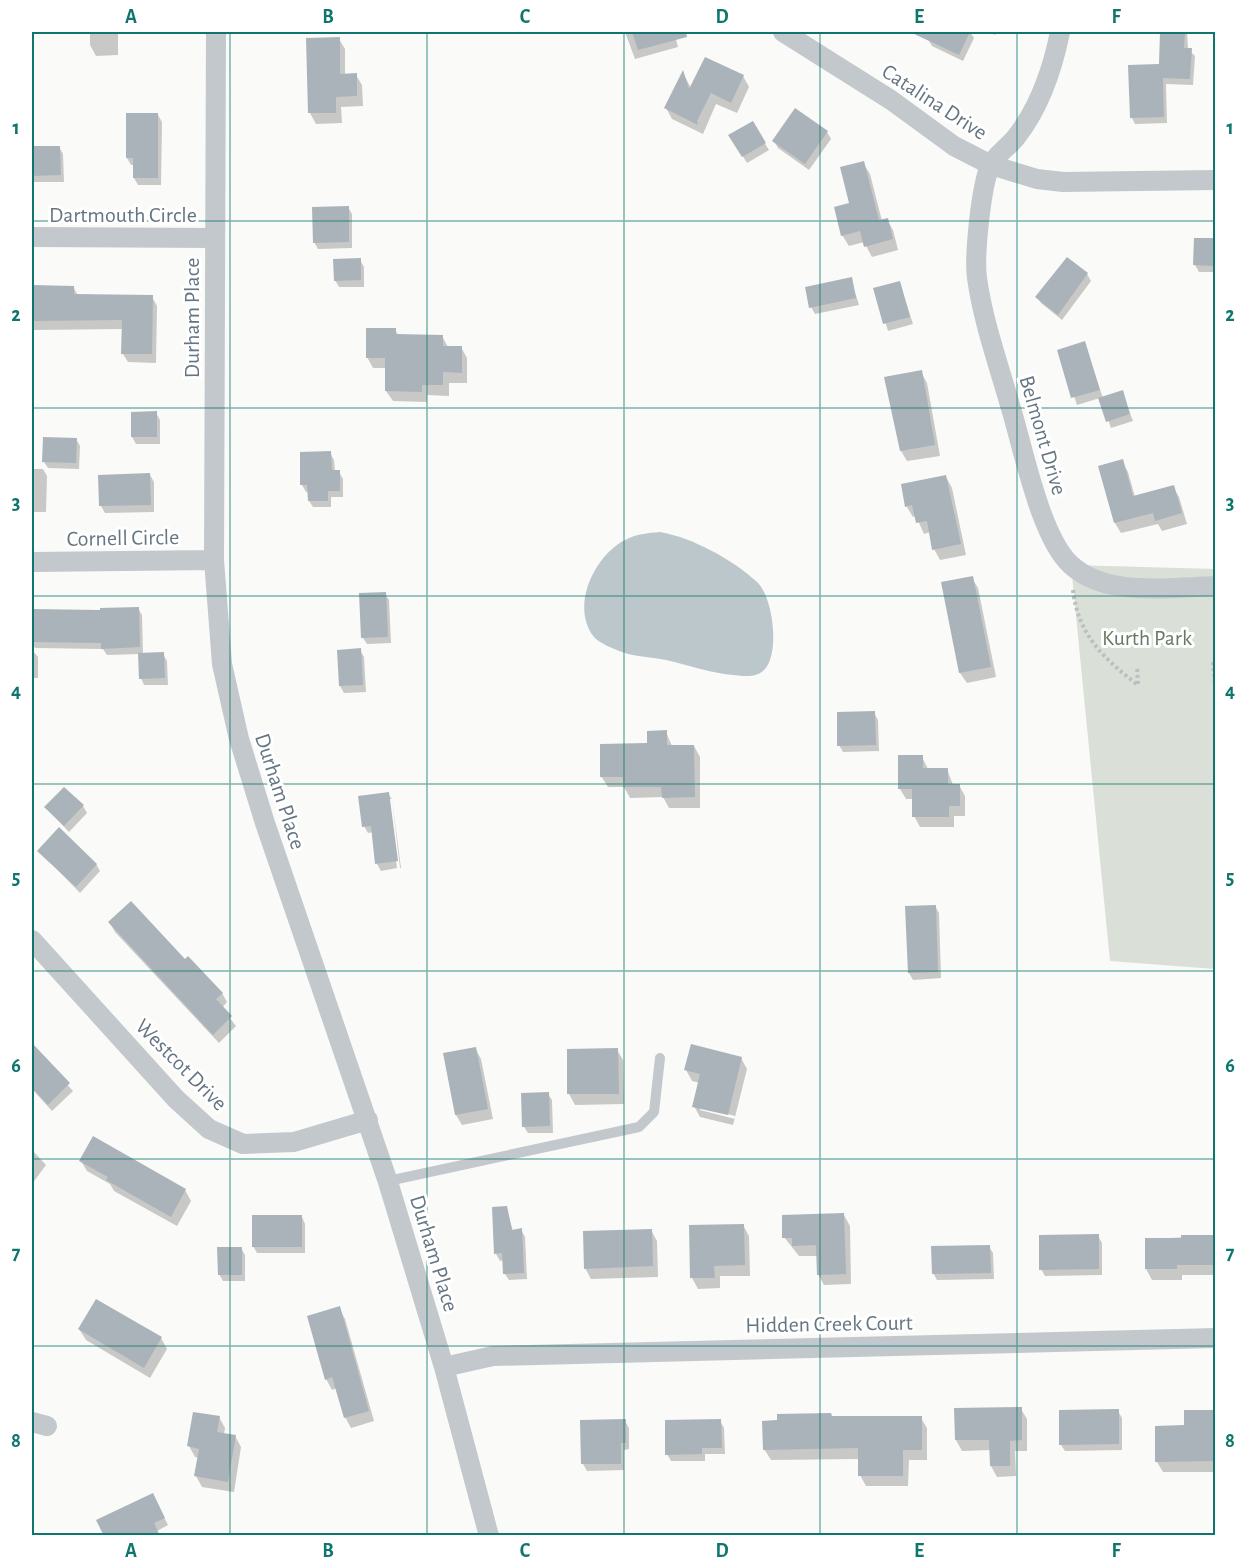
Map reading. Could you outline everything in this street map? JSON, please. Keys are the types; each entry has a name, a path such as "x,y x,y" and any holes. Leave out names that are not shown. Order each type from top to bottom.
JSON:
{"street":[{"name":"Durham Place","path":"216,32 214,560 222,664 239,739 388,1181 444,1366 489,1536"},
{"name":"Catalina Drive","path":"783,32 891,100 954,146 991,165 1037,179 1063,182 1215,180"},
{"path":"991,165 1017,136 1031,114 1055,57 1060,32"},
{"name":"Belmont Drive","path":"991,165 976,248 976,277 987,324 1041,510 1058,549 1071,565 1087,576 1122,586 1215,586"},
{"name":"Dartmouth Circle","path":"32,237 215,238"},
{"name":"Cornell Circle","path":"32,562 214,560"},
{"name":"Westcot Drive","path":"32,940 177,1099 209,1129 243,1144 294,1142 368,1120"},
{"name":"Hidden Creek Court","path":"444,1366 493,1356 1215,1338"}],"lane":[{"path":"388,1181 639,1127 654,1113 660,1058"}],"path":[{"path":"1071,565 1075,604 1092,645 1138,685 1137,666"},
{"path":"1213,662 1215,696"}],"green space":[{"name":"Kurth Park","path":"1071,565 1215,569 1215,969 1110,961"}],"shaded area":[{"path":"660,532 686,539 712,551 747,573 763,589 771,612 773,640 769,663 763,671 749,676 716,673 666,660 627,654 607,646 594,637 587,625 584,611 585,597 595,570 614,548 625,540 642,534"}],"building":[{"path":"632,32 686,32 687,37 638,50"},
{"path":"910,32 970,32 959,55"},
{"path":"1160,32 1185,32 1184,48 1192,48 1190,79 1163,78 1164,117 1130,118 1128,65 1159,64"},
{"path":"340,37 340,74 357,73 357,96 336,97 336,113 308,113 306,38"},
{"path":"705,57 744,75 731,103 711,93 697,121 698,125 664,108 683,70 689,89"},
{"path":"795,108 828,131 805,164 772,141"},
{"path":"126,113 158,113 158,178 133,178 133,158 126,158"},
{"path":"753,121 766,143 742,157 728,135"},
{"path":"32,146 60,146 61,175 32,176"},
{"path":"864,161 879,220 888,218 893,239 864,247 860,231 841,236 834,207 849,203 840,167"},
{"path":"349,206 349,242 313,243 312,207"},
{"path":"1194,238 1215,238 1215,266 1193,265"},
{"path":"1067,257 1088,273 1058,315 1035,297"},
{"path":"361,258 361,280 334,281 333,259"},
{"path":"852,277 856,298 809,308 805,287"},
{"path":"900,281 910,317 883,324 873,288"},
{"path":"32,285 74,286 74,294 153,295 152,354 121,354 122,320 32,321"},
{"path":"366,328 396,328 396,334 443,335 443,346 462,346 462,373 443,372 443,385 422,385 422,392 385,391 385,358 366,358"},
{"path":"1085,341 1100,390 1071,398 1057,350"},
{"path":"922,370 935,445 900,451 884,377"},
{"path":"1123,390 1130,414 1106,422 1098,398"},
{"path":"157,411 157,437 131,437 131,412"},
{"path":"43,437 77,438 76,463 42,462"},
{"path":"331,451 332,470 340,470 340,491 328,491 328,501 308,501 307,485 300,485 300,452"},
{"path":"1123,459 1133,496 1174,485 1182,513 1155,521 1153,513 1114,523 1098,466"},
{"path":"150,473 151,505 99,506 98,475"},
{"path":"946,475 961,544 932,550 927,521 916,523 912,505 905,507 901,484"},
{"path":"973,576 991,667 959,673 941,582"},
{"path":"386,592 388,637 361,638 359,593"},
{"path":"139,607 140,647 101,649 101,643 32,642 32,609 100,610 100,608"},
{"path":"361,648 363,685 339,686 337,650"},
{"path":"164,652 165,678 139,679 138,653"},
{"path":"875,711 876,745 837,746 837,712"},
{"path":"667,730 667,745 694,745 695,797 662,798 661,787 623,787 623,777 600,777 600,744 647,743 647,731"},
{"path":"898,755 923,755 923,768 948,768 948,784 960,784 960,806 949,806 949,817 912,817 912,789 898,789"},
{"path":"64,787 84,805 64,826 44,807"},
{"path":"389,792 398,861 375,864 371,826 362,827 358,796"},
{"path":"59,827 97,864 76,887 37,851"},
{"path":"131,901 185,959 188,956 223,993 216,999 232,1016 213,1035 108,922"},
{"path":"936,905 938,972 908,973 905,906"},
{"path":"32,1043 70,1083 48,1105 32,1088"},
{"path":"691,1044 742,1057 728,1115 692,1107 700,1074 684,1070"},
{"path":"476,1047 488,1109 455,1115 443,1053"},
{"path":"618,1048 619,1094 567,1094 567,1049"},
{"path":"549,1092 550,1126 522,1127 521,1093"},
{"path":"93,1136 186,1189 171,1217 106,1180 108,1177 79,1161"},
{"path":"507,1206 512,1230 522,1228 524,1273 503,1274 502,1253 494,1254 492,1207"},
{"path":"844,1213 846,1274 817,1275 816,1245 792,1246 792,1238 782,1238 782,1215"},
{"path":"252,1215 302,1215 302,1247 252,1247"},
{"path":"744,1224 745,1265 714,1266 715,1278 690,1278 689,1225"},
{"path":"652,1229 653,1266 584,1269 583,1231"},
{"path":"1099,1234 1099,1269 1039,1270 1039,1235"},
{"path":"1181,1235 1214,1235 1214,1265 1177,1265 1177,1269 1145,1269 1145,1238 1181,1238"},
{"path":"990,1245 991,1273 932,1274 931,1246"},
{"path":"217,1247 242,1247 242,1275 218,1275"},
{"path":"96,1299 162,1337 144,1368 78,1329"},
{"path":"340,1306 369,1411 344,1418 332,1377 325,1380 307,1316"},
{"path":"1022,1407 1022,1440 1010,1441 1010,1466 990,1466 989,1440 955,1440 954,1408"},
{"path":"1119,1409 1119,1444 1059,1445 1059,1410"},
{"path":"1184,1410 1215,1410 1215,1461 1155,1462 1155,1426 1184,1425"},
{"path":"193,1412 220,1416 217,1432 236,1435 228,1482 194,1476 199,1449 187,1446"},
{"path":"831,1413 832,1416 922,1416 922,1450 903,1450 903,1476 858,1476 858,1448 763,1450 762,1421 777,1420 777,1414"},
{"path":"626,1419 626,1443 621,1443 621,1464 581,1464 580,1420"},
{"path":"721,1419 722,1448 702,1448 702,1454 665,1455 665,1420"},
{"path":"153,1493 165,1518 154,1523 160,1536 104,1536 96,1520"}]}
